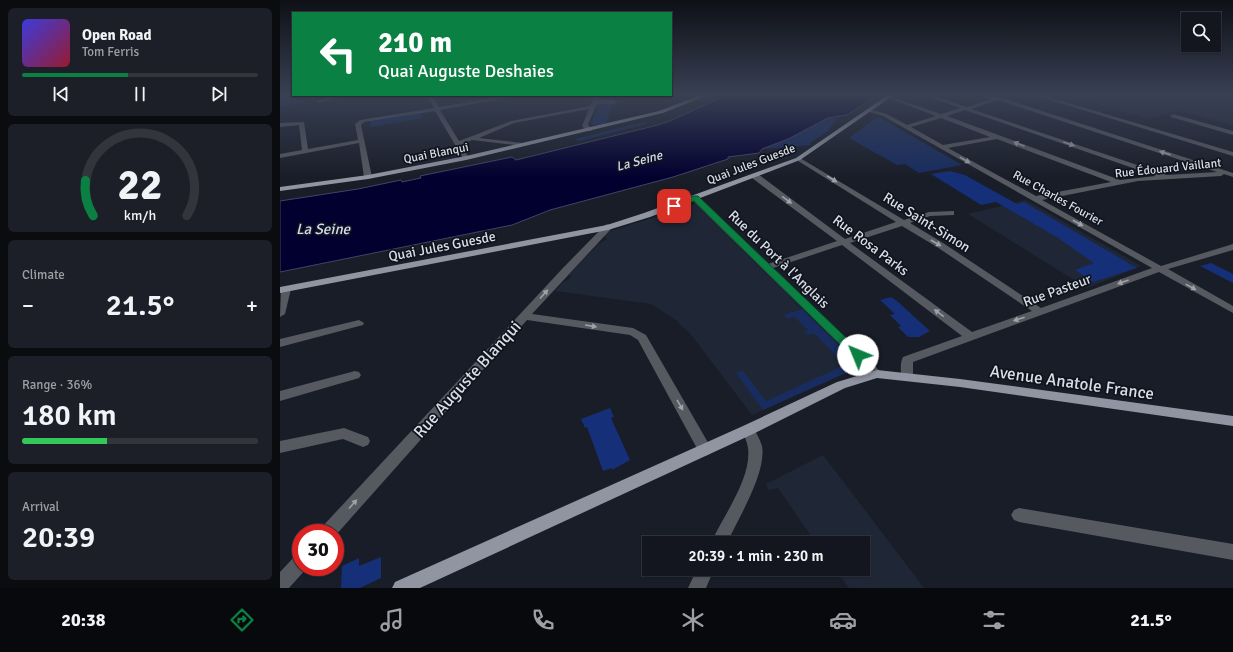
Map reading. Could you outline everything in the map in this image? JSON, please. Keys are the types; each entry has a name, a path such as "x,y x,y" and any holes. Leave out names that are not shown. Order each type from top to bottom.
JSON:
{"main road":[{"name":"Quai Blanqui","path":"280,190 368,177 466,158 619,122"},
{"name":"Quai Jules Guesde","path":"283,290 608,227 696,198 798,159 852,122"},
{"name":"Quai Blanqui","path":"368,177 467,160 545,142 578,132"},
{"name":"Avenue Anatole France","path":"877,374 906,376 1233,421"},
{"path":"401,588 705,450 841,385 877,374"}],"street":[{"path":"280,125 295,122"},
{"path":"300,122 302,123 305,150"},
{"path":"360,122 358,124 368,177"},
{"path":"445,122 466,158"},
{"path":"458,144 513,122"},
{"path":"586,122 585,126 589,130"},
{"name":"Rue Charles Fourier","path":"898,122 1233,310"},
{"path":"906,127 921,122"},
{"path":"960,122 1120,183"},
{"path":"1006,122 1166,177"},
{"path":"1072,122 1231,174"},
{"path":"1128,122 1233,154"},
{"path":"1196,122 1233,133"},
{"path":"941,147 998,137"},
{"path":"473,139 522,145"},
{"path":"280,156 305,150 361,141"},
{"name":"Rue Saint-Simon","path":"798,159 940,245 1040,312"},
{"name":"Rue Édouard Vaillant","path":"1035,199 1120,183 1166,177 1231,174"},
{"name":"Rue Rosa Parks","path":"755,176 970,336"},
{"name":"Rue du Port à l'Anglais","path":"696,198 877,374"},
{"path":"767,267 929,214 952,212"},
{"name":"Rue Auguste Blanqui","path":"335,524 565,271 608,227"},
{"name":"Rue Pasteur","path":"906,376 907,360 1159,269 1233,247"},
{"path":"280,314 286,294 283,290"},
{"path":"525,316 633,332 642,338 705,450"},
{"path":"280,343 358,323"},
{"path":"280,396 354,375"},
{"path":"722,536 748,483 754,464 755,448 748,430"},
{"path":"280,447 344,433 363,441"},
{"path":"1019,515 1233,552"},
{"path":"280,585 292,572"},
{"path":"697,588 703,576"}],"shaded area":[{"path":"370,122 397,122 371,127"},
{"path":"592,122 607,122 606,124 591,124"},
{"path":"642,122 647,124 579,141 575,139"},
{"path":"820,122 834,122 828,131 810,143 811,145 761,149 788,139"},
{"path":"870,122 889,122 962,165 919,173 905,164 897,165 849,138"},
{"path":"1224,122 1233,122 1233,125"},
{"path":"1026,200 1141,266 1087,288 968,214"},
{"path":"695,204 858,364 857,368 752,415 689,332 678,323 679,322 651,304 555,291 564,281 568,280 572,276 569,275 597,245 607,239 604,237 608,232 665,214 667,215"},
{"path":"802,309 858,364 857,368 763,410 737,372 743,371 766,401 845,365 814,333 808,335 804,332 808,330 794,316 788,319 784,315"},
{"path":"823,455 924,588 849,588 840,576 870,576 870,536 811,536 778,488 769,490 766,484"}],"water":[{"name":"La Seine","path":"665,122 820,122 788,139 762,149 759,153 728,157 728,159 673,177 550,210 512,225 280,272 280,201 358,189 401,180 402,182 421,178 420,176 512,157 516,160"}],"building":[{"path":"950,171 965,175 1017,204 1024,202 1137,268 1093,282 1075,270 1094,263 1058,238 996,202 981,205 931,174"},
{"path":"1211,263 1233,274 1233,283 1200,266"},
{"path":"891,297 930,331 919,337 908,337 898,327 901,326 890,315 895,314 880,300"},
{"path":"610,408 614,417 611,418 630,460 612,470 612,468 603,471 587,427 585,428 581,419"},
{"path":"381,557 381,578 360,588 341,588 342,576 344,576 344,565 359,558 359,566"}],"route":[{"path":"674,206 696,198 858,355"}]}
